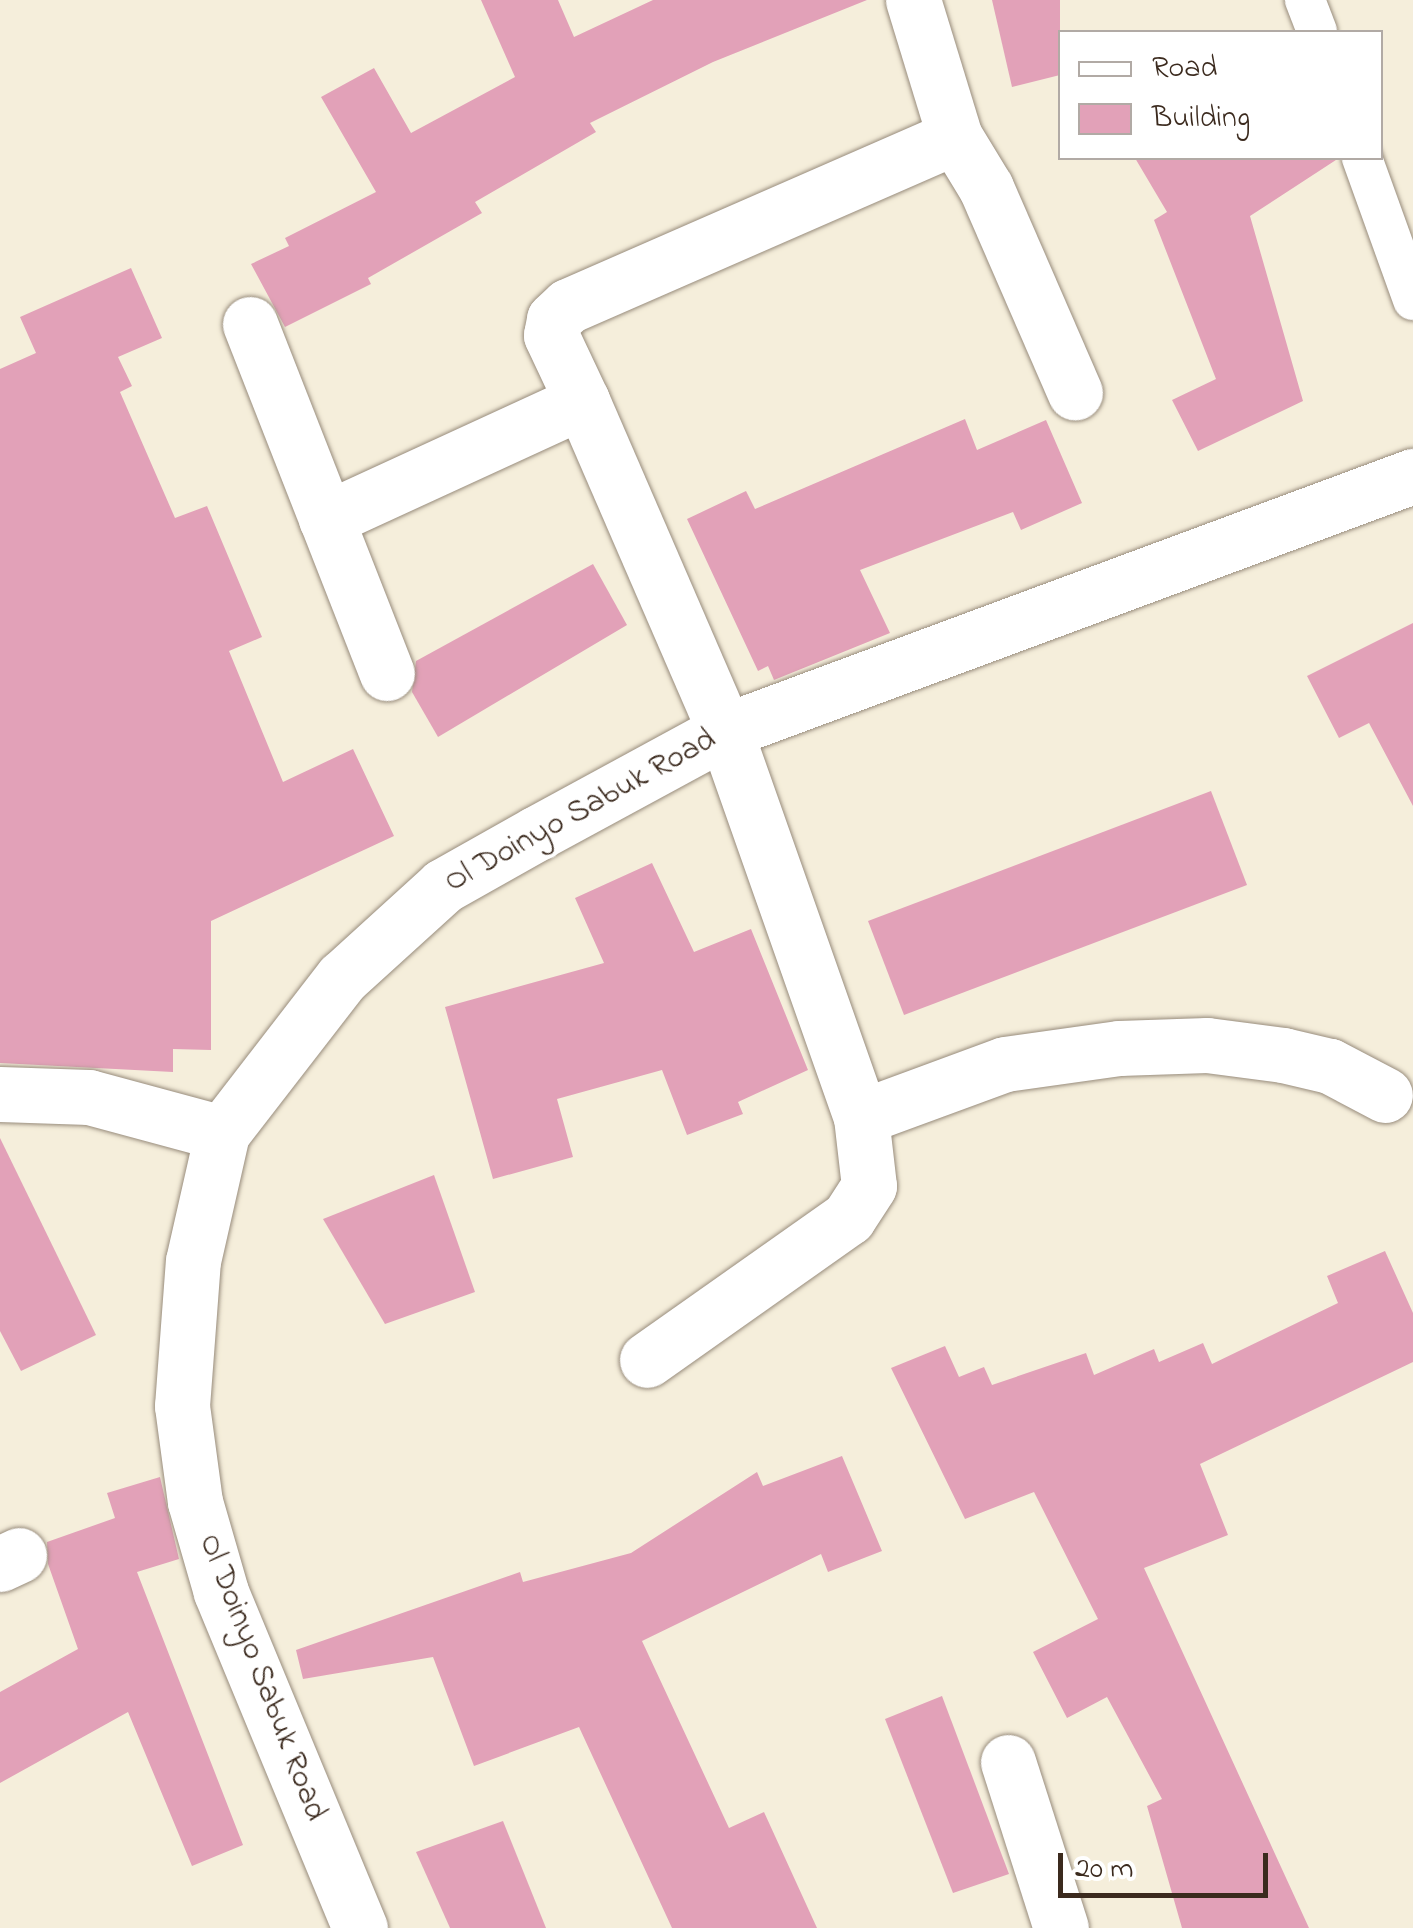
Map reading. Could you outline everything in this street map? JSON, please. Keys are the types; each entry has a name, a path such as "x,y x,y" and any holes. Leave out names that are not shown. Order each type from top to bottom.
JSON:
{"street":[{"path":"913,0 955,137 986,188 1076,393"},
{"path":"647,1360 848,1218 869,1186 860,1117 725,731 551,335 554,319 568,306 955,137"},
{"path":"250,324 386,673"},
{"path":"326,518 582,401"},
{"name":"Ol Doinyo Sabuk Road","path":"360,1928 221,1592 195,1502 182,1406 193,1261 222,1134 342,978 442,886 725,731 1413,476"},
{"path":"860,1117 1006,1064 1119,1048 1208,1045 1283,1054 1330,1066 1385,1095"},
{"path":"0,1094 89,1098 222,1134"},
{"path":"1008,1762 1061,1928"}],"lane":[{"path":"1305,0 1316,30"},
{"path":"1363,160 1413,300"}],"building":[{"path":"481,0 558,0 574,37 653,0 867,0 713,62 590,123 596,132 475,202 482,213 368,278 371,284 285,327 251,264 289,246 285,238 376,192 321,97 374,68 411,133 515,77"},
{"path":"992,0 1060,0 1058,76 1012,87"},
{"path":"1136,160 1336,160 1250,216 1303,401 1198,451 1172,400 1216,379 1154,220 1167,212"},
{"path":"131,268 162,338 118,357 132,386 120,392 175,518 207,506 262,637 229,651 283,782 353,749 394,836 211,921 211,1050 173,1049 173,1072 0,1063 0,369 36,353 20,317"},
{"path":"965,419 977,450 1046,420 1082,503 1021,530 1013,512 860,570 890,633 774,680 768,666 758,671 687,519 746,491 755,509"},
{"path":"593,564 627,625 438,737 412,692 416,661"},
{"path":"1413,623 1413,806 1369,723 1339,738 1307,676"},
{"path":"1211,791 1247,885 904,1015 868,921"},
{"path":"652,863 694,952 751,929 808,1070 738,1102 743,1114 687,1135 662,1070 557,1099 573,1157 493,1179 445,1007 604,963 575,898"},
{"path":"0,1138 96,1335 21,1371 0,1331"},
{"path":"434,1175 475,1292 385,1324 323,1219"},
{"path":"1385,1251 1413,1313 1413,1362 1200,1464 1228,1535 1144,1568 1309,1928 1182,1928 1147,1806 1162,1799 1107,1697 1067,1718 1033,1652 1098,1619 1034,1492 965,1519 891,1368 945,1346 959,1377 984,1367 992,1385 1086,1353 1094,1375 1154,1349 1159,1362 1203,1343 1212,1364 1338,1303 1327,1276"},
{"path":"842,1456 882,1551 828,1572 821,1554 642,1641 729,1828 764,1812 817,1928 672,1928 579,1727 474,1766 433,1657 303,1679 296,1650 520,1572 523,1582 631,1553 757,1472 763,1486"},
{"path":"160,1477 179,1559 137,1572 243,1845 192,1866 128,1712 0,1783 0,1692 78,1649 48,1564 47,1542 115,1518 107,1493"},
{"path":"942,1696 1009,1874 953,1893 885,1719"},
{"path":"503,1821 546,1928 450,1928 416,1852"}]}
